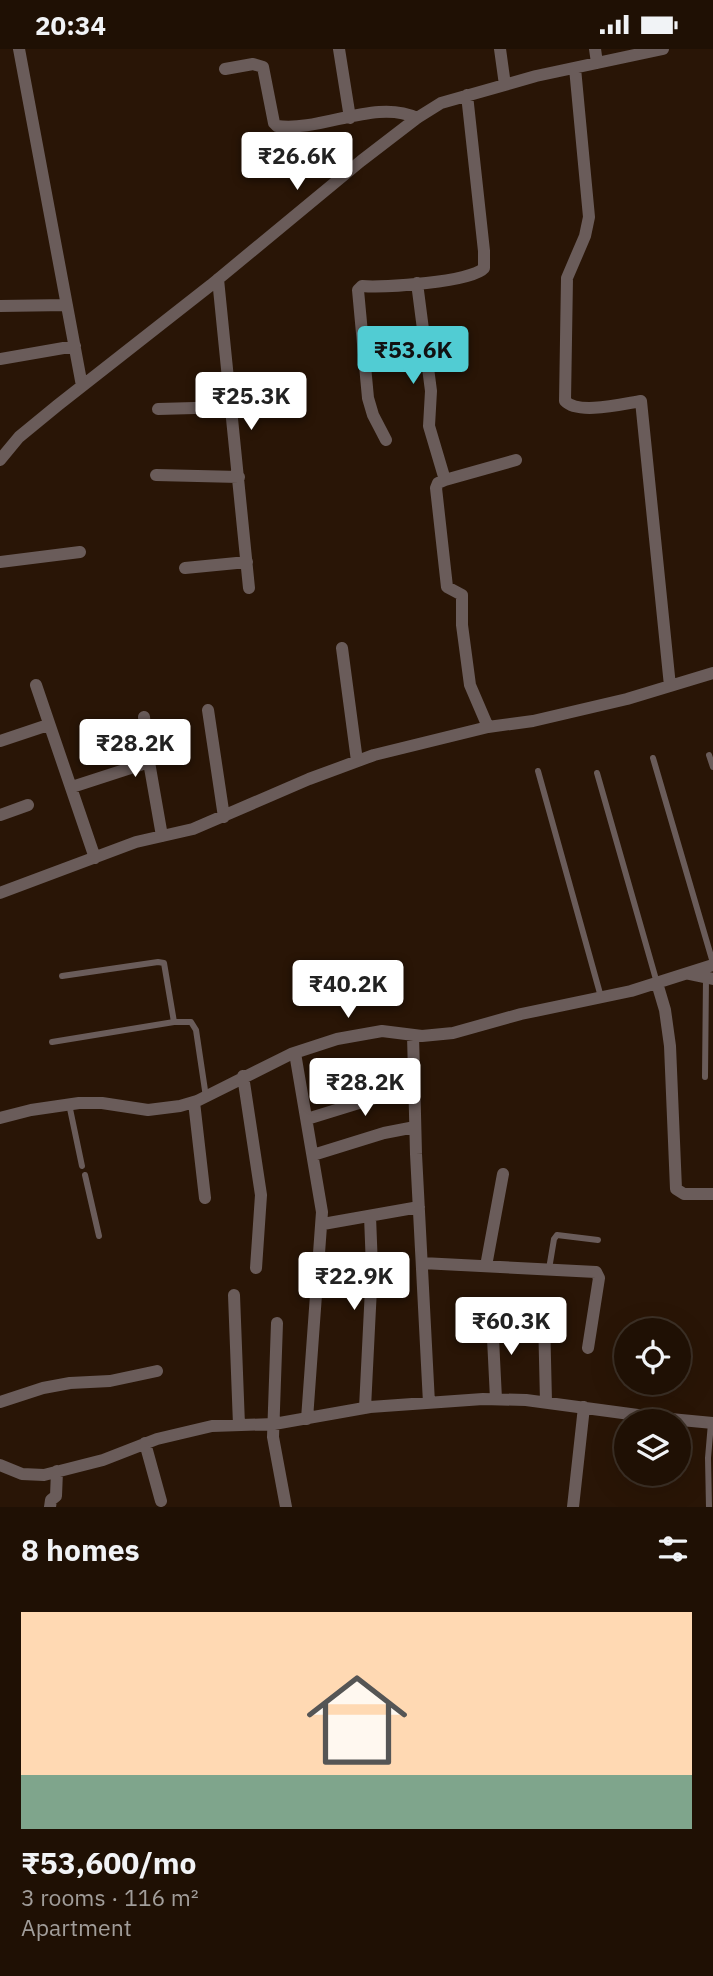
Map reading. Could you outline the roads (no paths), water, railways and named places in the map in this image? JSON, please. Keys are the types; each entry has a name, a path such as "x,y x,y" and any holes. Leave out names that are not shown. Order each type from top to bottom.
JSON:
{"street":[{"path":"19,49 82,386"},
{"path":"339,49 350,118"},
{"path":"500,49 505,85"},
{"path":"595,49 597,63"},
{"path":"0,460 19,437 82,386 361,161 441,103 505,85 663,49"},
{"path":"225,69 261,65 265,72 274,123 277,126 322,123 397,111 417,118"},
{"path":"575,68 589,217 585,236 567,278 565,401 569,405 583,408 641,401 670,686"},
{"path":"386,440 373,415 368,398 358,290 362,286 391,287 480,272 484,268 467,95"},
{"path":"218,279 249,588"},
{"path":"417,283 430,391 429,426 444,480"},
{"path":"0,306 67,305"},
{"path":"0,359 75,346"},
{"path":"158,409 232,407"},
{"path":"488,727 470,685 462,625 462,595 447,587 435,496 436,488 444,480 516,460"},
{"path":"156,475 239,477"},
{"path":"0,562 80,552"},
{"path":"185,568 247,562"},
{"path":"342,648 357,761"},
{"path":"0,893 136,842 193,829 309,779 395,749 627,699 713,673"},
{"path":"36,685 95,857"},
{"path":"208,710 224,817"},
{"path":"144,717 162,836"},
{"path":"0,741 48,725"},
{"path":"72,787 149,762"},
{"path":"0,815 28,805"},
{"path":"0,1118 69,1104 102,1103 163,1110 200,1099 295,1053 362,1033 453,1033 657,983 713,964"},
{"path":"687,973 709,978"},
{"path":"657,983 665,1010 670,1046 676,1189 684,1194 713,1194"},
{"path":"413,1035 429,1403"},
{"path":"295,1053 323,1224 316,1282 307,1419"},
{"path":"243,1076 261,1195 256,1268"},
{"path":"307,1119 414,1086"},
{"path":"200,1099 205,1198"},
{"path":"313,1156 384,1133 415,1127"},
{"path":"486,1266 503,1174"},
{"path":"323,1224 419,1207"},
{"path":"365,1408 372,1268 370,1216"},
{"path":"422,1262 593,1271 598,1274 588,1348"},
{"path":"234,1294 239,1425"},
{"path":"544,1317 546,1402"},
{"path":"492,1318 496,1399"},
{"path":"277,1323 273,1442 286,1507"},
{"path":"0,1402 43,1388 70,1383 110,1381 157,1371"},
{"path":"0,1465 29,1476 44,1475 103,1460 145,1443 186,1431 274,1424 365,1408 496,1399 546,1402 660,1419 712,1423"},
{"path":"573,1507 584,1407"},
{"path":"145,1443 161,1501"},
{"path":"50,1507 51,1500 56,1496 57,1471"}],"lane":[{"path":"709,755 713,767"},
{"path":"653,758 713,964"},
{"path":"538,771 601,997"},
{"path":"597,773 657,983"},
{"path":"62,976 164,963 174,1022"},
{"path":"705,1077 709,978"},
{"path":"52,1042 174,1022 191,1022 196,1030 200,1099"},
{"path":"69,1104 82,1167"},
{"path":"85,1175 99,1236"},
{"path":"550,1269 554,1239 557,1235 598,1240"},
{"path":"709,1507 707,1469 712,1423"}]}
